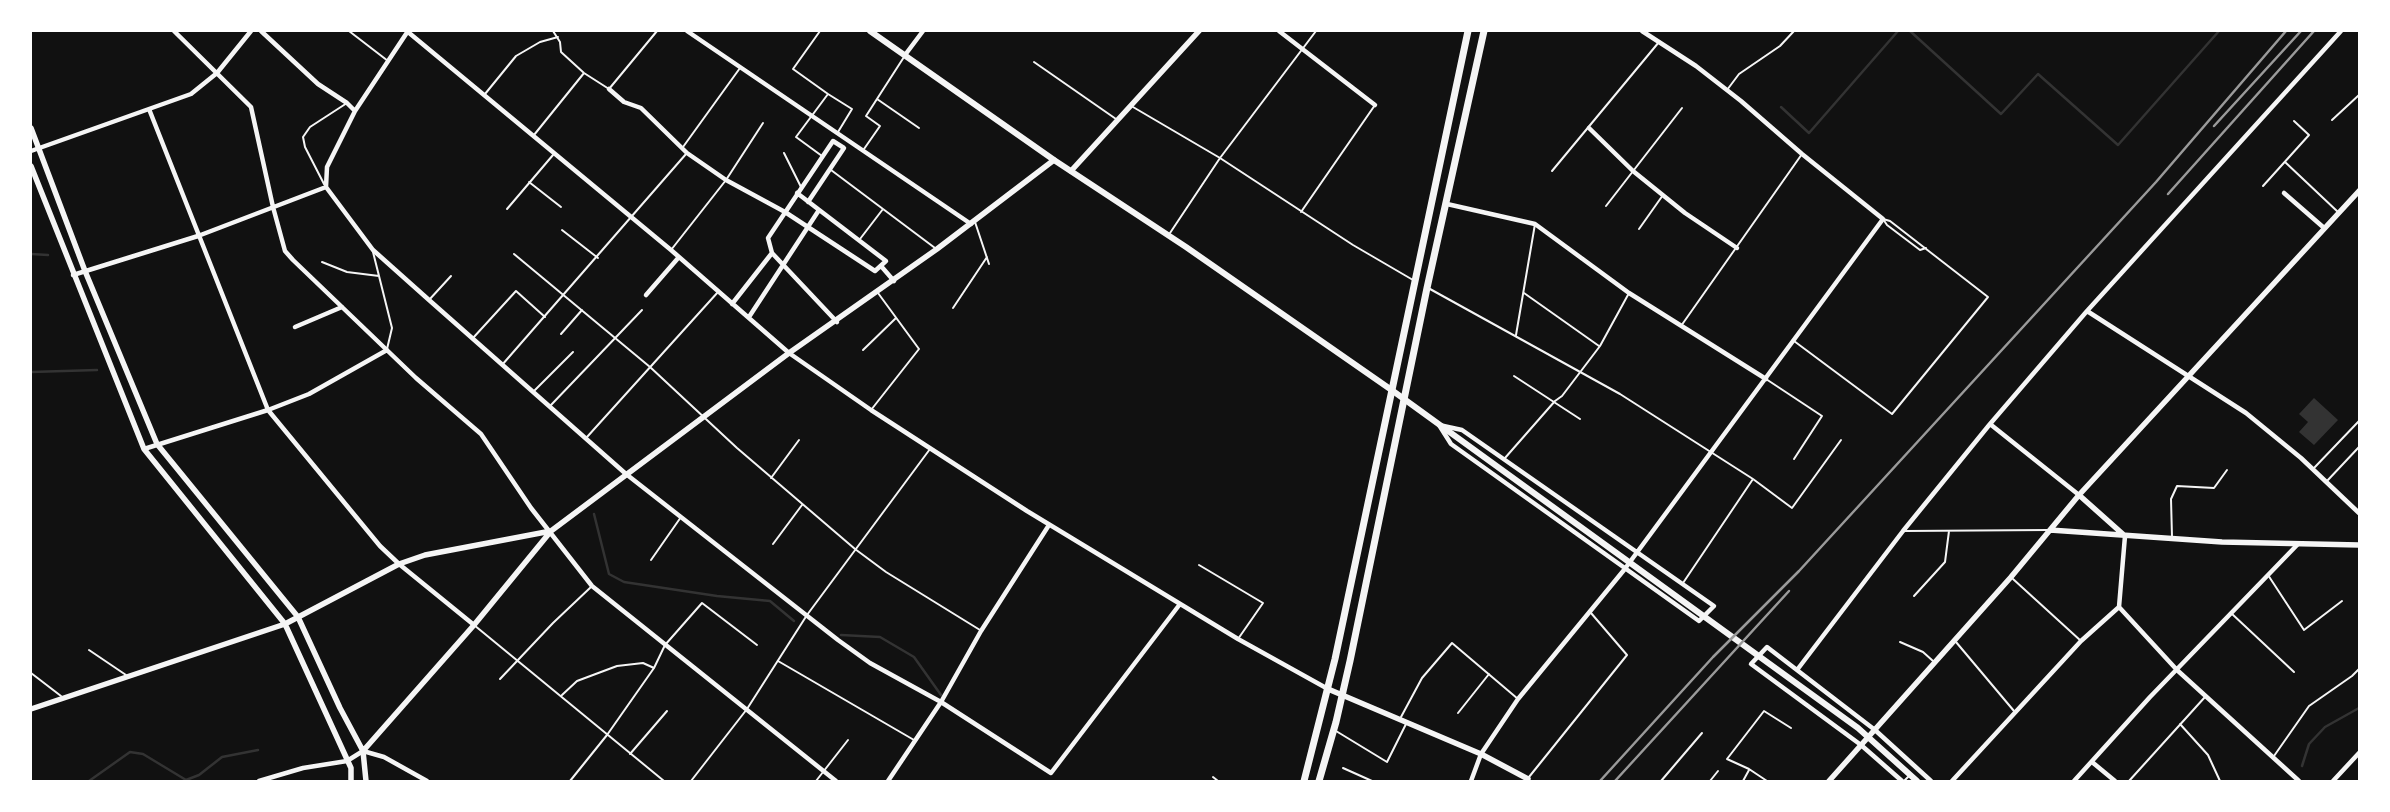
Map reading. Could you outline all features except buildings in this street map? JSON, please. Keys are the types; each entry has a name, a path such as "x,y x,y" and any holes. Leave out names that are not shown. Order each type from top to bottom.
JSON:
{"main road":[{"path":"870,31 1054,160 1168,235 1393,391 1858,728 1917,781"},
{"path":"1304,781 1328,689 1393,391 1468,31"},
{"path":"1319,781 1343,695 1427,288 1484,31"}],"street":[{"path":"174,31 251,107 273,207 285,251 416,378 481,434 532,508 592,586 836,781"},
{"path":"31,151 191,94 217,73 251,31"},
{"path":"261,31 318,84 347,103 355,111"},
{"path":"687,31 973,223"},
{"path":"905,55 923,31"},
{"path":"1071,171 1199,31"},
{"path":"1279,31 1375,105"},
{"path":"1471,781 1481,754 1518,699 1624,570 1883,219 1696,66 1642,31"},
{"path":"1797,670 1903,531 1990,424 2087,311 2341,31"},
{"path":"1180,604 1051,773 941,702 870,663 807,615 626,474 373,250 326,187 327,167 355,111 408,32 679,257 789,353 870,410 1049,525 1180,604 1238,639 1328,689 1481,754 1528,779"},
{"path":"609,90 624,102 641,108 687,153 726,180 810,227 876,271 886,261 797,193"},
{"path":"149,109 268,410 380,546 399,564 474,625"},
{"path":"31,128 85,271 157,444 298,617 340,708 363,751 366,765 366,781"},
{"path":"1589,128 1633,171 1685,213 1737,248"},
{"path":"808,202 844,148 833,140 768,238 772,253 837,322"},
{"path":"259,781 304,768 349,765 474,625 551,531 789,353 837,322 973,223 1054,160"},
{"path":"31,166 144,449 285,624 349,765 351,781"},
{"path":"73,275 198,236 326,187"},
{"path":"1829,781 2011,577 2079,495 2187,375 2359,191"},
{"path":"2284,193 2324,227"},
{"path":"1447,204 1535,224 1629,293 1680,327 1766,379"},
{"path":"749,317 782,264 810,227 819,210"},
{"path":"732,304 772,253"},
{"path":"646,294 679,257"},
{"path":"881,266 894,280"},
{"path":"295,327 342,307"},
{"path":"2087,311 2246,413 2314,469 2359,513"},
{"path":"144,449 268,410 310,394 387,350"},
{"path":"1990,424 2079,495 2125,536"},
{"path":"1439,425 1462,430 1714,606 1699,621 1624,570 1451,444 1439,425"},
{"path":"888,781 941,702 981,631 1049,525"},
{"path":"2050,530 2172,539 2359,545"},
{"path":"31,709 285,624 399,564 450,550 551,531"},
{"path":"1952,781 2081,641 2119,607 2125,536"},
{"path":"2074,781 2298,543"},
{"path":"2119,607 2177,670 2299,781"},
{"path":"1903,781 1861,745 1751,664 1767,647 1875,730 1931,781"},
{"path":"363,751 384,757 427,781"},
{"path":"2333,781 2359,753"},
{"path":"2092,762 2115,781"}],"lane":[{"path":"349,31 388,61"},
{"path":"553,31 558,37 561,52 584,73 609,90 657,31"},
{"path":"820,31 793,69 852,109 838,132"},
{"path":"1168,235 1220,158 1316,31"},
{"path":"1726,91 1739,74 1780,46 1794,31"},
{"path":"483,96 516,56 540,42 558,37"},
{"path":"1552,171 1659,42"},
{"path":"864,150 880,126 866,116 905,55"},
{"path":"1034,62 1117,120"},
{"path":"683,147 741,68"},
{"path":"533,137 584,73"},
{"path":"822,156 796,137 828,94"},
{"path":"2332,120 2359,95"},
{"path":"877,99 919,128"},
{"path":"326,187 305,147 304,137 310,127 347,103"},
{"path":"1301,212 1375,105"},
{"path":"1130,106 1220,158 1301,212 1415,281"},
{"path":"1606,206 1682,108"},
{"path":"2262,186 2309,135 2294,121"},
{"path":"670,250 726,180 763,123"},
{"path":"502,365 565,296 687,153"},
{"path":"784,153 801,188"},
{"path":"507,209 553,154"},
{"path":"1680,327 1802,154"},
{"path":"2285,161 2338,212"},
{"path":"830,169 937,249"},
{"path":"529,182 561,207"},
{"path":"1639,229 1663,195"},
{"path":"859,240 883,209"},
{"path":"1883,219 1887,225 1920,250 1926,248"},
{"path":"1794,341 1892,414 1988,297 1890,221 1883,219"},
{"path":"973,223 989,264"},
{"path":"1516,335 1535,224"},
{"path":"562,230 598,258"},
{"path":"373,250 392,328 387,350"},
{"path":"514,254 650,368 854,549 886,572 981,631"},
{"path":"953,308 987,257"},
{"path":"322,262 347,272 379,276"},
{"path":"429,300 451,276"},
{"path":"1427,288 1581,371 1753,479 1792,508 1841,440"},
{"path":"473,338 516,291 545,317"},
{"path":"586,439 719,292"},
{"path":"870,410 919,349 878,293"},
{"path":"1524,293 1600,346"},
{"path":"1504,459 1555,401 1562,396 1600,346 1629,293"},
{"path":"561,334 582,310"},
{"path":"550,407 642,310"},
{"path":"863,350 896,318"},
{"path":"533,392 573,352"},
{"path":"1514,376 1580,419"},
{"path":"1766,379 1822,416 1794,459"},
{"path":"2314,469 2359,421"},
{"path":"772,478 799,440"},
{"path":"2327,482 2359,448"},
{"path":"691,781 747,709 807,615 854,549 930,449"},
{"path":"2172,539 2171,499 2177,486 2214,488 2227,470"},
{"path":"1682,584 1753,479"},
{"path":"773,544 802,504"},
{"path":"651,560 681,517"},
{"path":"1903,531 2050,530"},
{"path":"1914,596 1945,562 1949,531"},
{"path":"1199,565 1263,603 1238,639"},
{"path":"2268,575 2304,630 2342,601"},
{"path":"2011,577 2081,641"},
{"path":"500,679 592,586"},
{"path":"570,781 607,736 654,668 665,645 702,603 757,645"},
{"path":"1528,779 1627,655 1589,611"},
{"path":"2232,613 2294,672"},
{"path":"474,625 562,694 607,736 664,781"},
{"path":"1955,640 2016,713"},
{"path":"1900,642 1923,652 1934,663"},
{"path":"1400,719 1422,678 1452,643 1518,699"},
{"path":"89,650 128,676"},
{"path":"778,661 915,741"},
{"path":"562,694 577,681 617,666 643,663 654,668"},
{"path":"2272,758 2309,706 2359,669"},
{"path":"31,673 63,698"},
{"path":"1458,713 1489,674"},
{"path":"2129,781 2206,696"},
{"path":"630,754 667,711"},
{"path":"1767,781 1749,769 1727,759 1764,711 1790,728"},
{"path":"1334,730 1387,762 1407,722"},
{"path":"2180,724 2208,756 2220,781"},
{"path":"1661,781 1702,733"},
{"path":"816,781 848,740"},
{"path":"1903,781 1917,767"},
{"path":"1343,768 1372,781"},
{"path":"1743,781 1749,769"},
{"path":"1710,781 1718,771"},
{"path":"1213,777 1218,781"}],"shaded area":[{"path":"2314,398 2338,420 2314,445 2299,432 2308,422 2299,414"}],"waterway":[{"path":"1781,107 1809,133 1898,31"},
{"path":"1910,31 2001,114 2038,74 2118,145 2219,31"},
{"path":"31,254 48,255"},
{"path":"31,372 97,370"},
{"path":"594,514 609,574 624,582 717,596 770,601 794,621"},
{"path":"841,635 880,637 914,657 941,695"},
{"path":"2302,766 2309,744 2325,727 2359,708"},
{"path":"89,781 130,752 143,754 186,780 199,775 222,757 258,750"}],"railway":[{"path":"1600,781 1713,657 1799,571 2156,182 2286,31"},
{"path":"2214,126 2301,31"},
{"path":"2168,194 2314,31"},
{"path":"1615,781 1789,591"}]}
